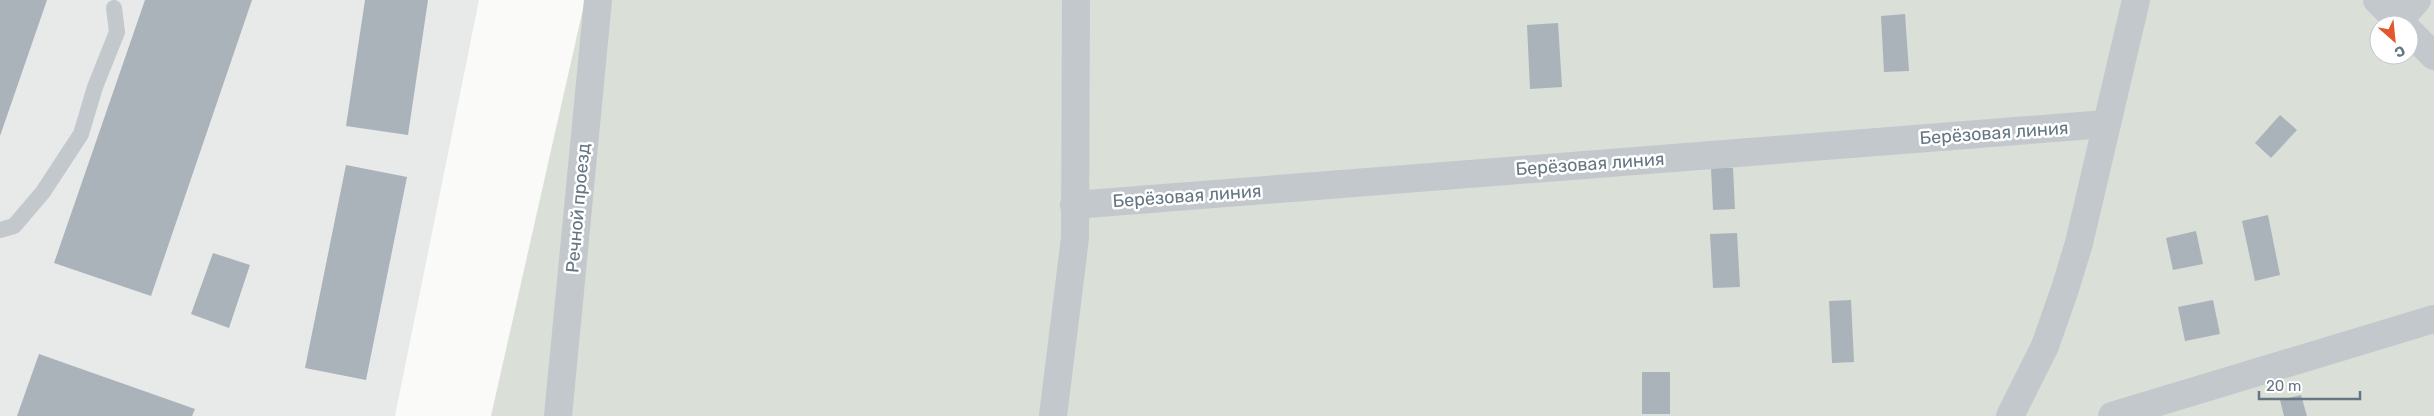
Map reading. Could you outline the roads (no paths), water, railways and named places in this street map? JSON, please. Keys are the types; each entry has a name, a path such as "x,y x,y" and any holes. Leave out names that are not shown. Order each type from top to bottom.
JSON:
{"street":[{"name":"Речной проезд","path":"558,416 598,0"},
{"path":"1053,416 1075,238 1076,0"},
{"path":"2010,416 2044,346 2065,289 2079,242 2136,0"},
{"path":"2377,0 2392,15"},
{"path":"2409,15 2417,0"},
{"path":"2419,41 2434,56"},
{"name":"Берёзовая линия","path":"1074,205 2106,124"},
{"path":"2112,416 2434,319"}],"lane":[{"path":"0,230 14,226 43,192 81,134 95,87 117,32 114,8"}]}
